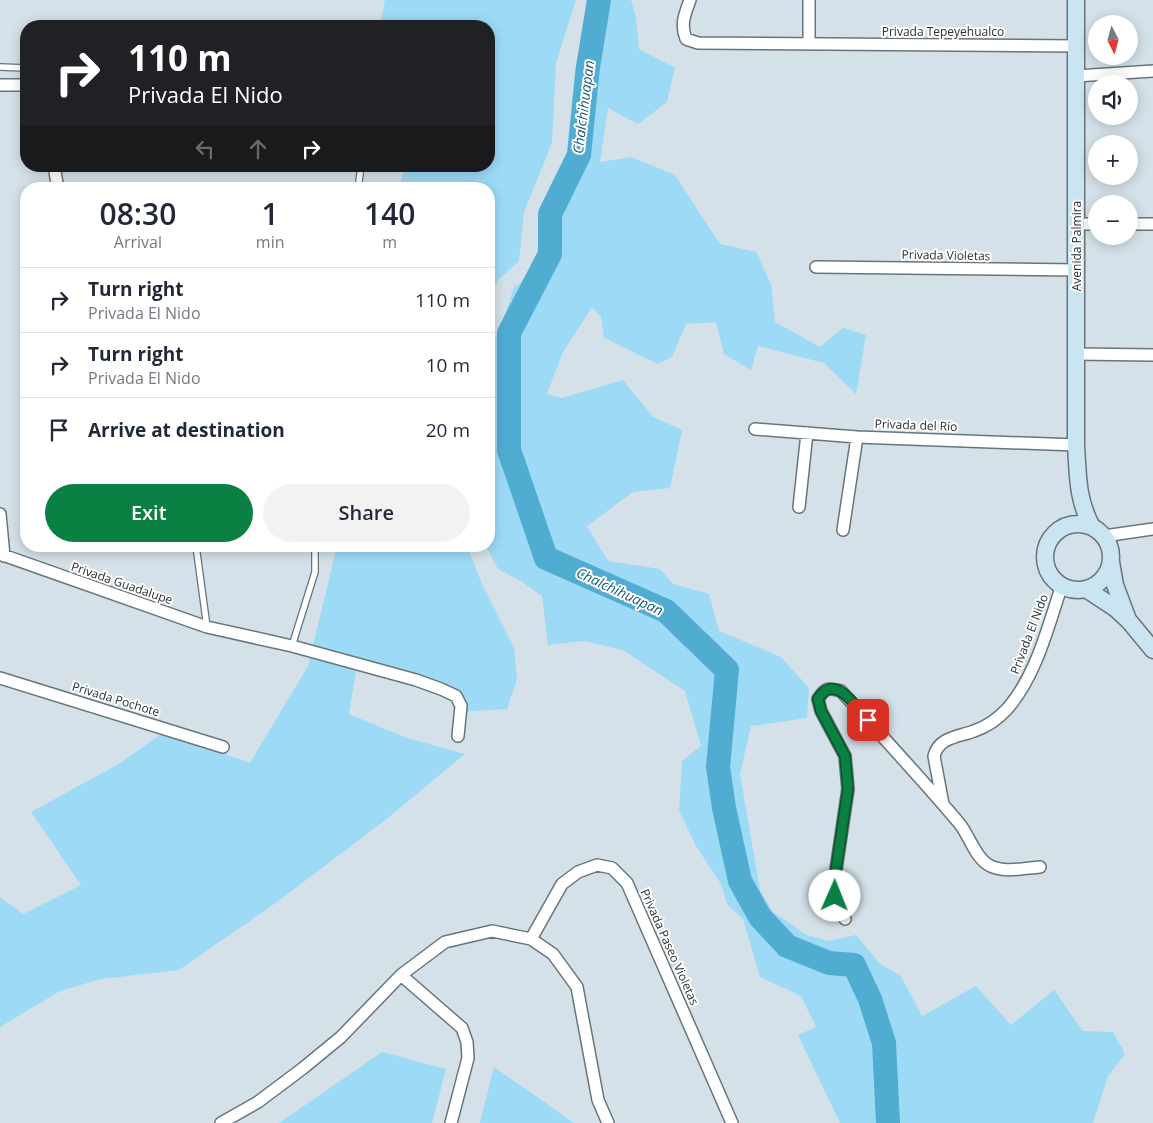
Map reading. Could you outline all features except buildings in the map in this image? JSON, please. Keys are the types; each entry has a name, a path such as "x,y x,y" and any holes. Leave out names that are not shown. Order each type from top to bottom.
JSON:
{"main road":[{"name":"Avenida Palmira","path":"1076,0 1076,445 1079,491 1083,510 1098,532"},
{"name":"Avenida Palmira","path":"1063,528 1074,511 1079,491"},
{"path":"1111,562 1108,572 1102,580 1086,589 1077,590 1062,585 1051,575 1047,568 1046,552 1051,538 1063,528 1077,524 1098,532 1109,544 1115,585 1129,621"},
{"path":"1086,589 1115,608 1129,621 1153,650"}],"street":[{"name":"Privada Tepeyehualco","path":"690,0 682,29 686,39 698,43 1076,46"},
{"path":"809,0 809,44"},
{"path":"1076,76 1153,71"},
{"path":"0,85 20,85"},
{"path":"1076,224 1088,224"},
{"path":"1138,224 1153,224"},
{"name":"Privada Violetas","path":"816,267 1077,270"},
{"path":"1077,354 1153,355"},
{"name":"Privada del Río","path":"755,429 857,437 1076,445"},
{"path":"799,507 807,433"},
{"path":"843,530 857,437"},
{"path":"0,514 2,555"},
{"path":"1098,532 1153,529"},
{"name":"Privada Guadalupe","path":"2,555 207,627 292,646 416,680 456,696 461,706 458,736"},
{"name":"Privada El Nido","path":"943,804 934,756 936,748 950,738 974,731 994,721 1008,708 1029,677 1062,585"},
{"name":"Privada Pochote","path":"0,678 224,747"},
{"path":"845,919 835,896 834,883 848,789 845,756 821,711 818,699 823,691 830,688 841,691 943,804 962,826 978,854 988,865 1005,870 1040,867"},
{"name":"Privada Paseo Violetas","path":"531,939 562,884 578,872 596,865 612,868 627,883 732,1123"},
{"path":"221,1123 258,1102 341,1037 400,975 445,942 492,931 531,939 553,954 577,987 598,1100 608,1123"},
{"path":"400,975 462,1028 467,1042 468,1058 451,1123"}],"lane":[{"path":"0,67 20,68"},
{"path":"197,552 207,627"},
{"path":"292,646 315,572 315,552"}],"shaded area":[{"path":"385,0 576,0 556,63 552,143 524,212 519,261 497,281 495,286 495,182 400,182 404,172 495,172 495,20 381,20"},
{"path":"595,0 631,0 636,18 639,49 675,68 667,102 638,124 608,108 600,162 631,157 675,175 720,244 756,252 771,284 775,322 820,347 843,328 866,335 856,394 824,363 758,346 751,370 724,354 716,322 686,324 672,357 658,364 604,338 601,317 592,307 562,354 547,394 562,398 623,380 653,417 682,430 670,488 633,492 587,526 608,561 660,569 673,584 709,594 719,631 781,657 809,688 807,718 751,726 740,774 760,890 773,912 807,935 829,941 856,935 880,964 901,976 922,1016 976,986 1011,1025 1054,990 1083,1031 1113,1032 1125,1054 1108,1076 1093,1123 840,1123 798,1035 816,1027 801,996 760,977 743,919 727,904 721,884 696,846 679,810 682,761 701,746 685,691 623,650 584,641 548,645 542,596 521,581 498,569 489,552 495,552 495,339 514,287 530,277 540,264 538,245 541,212 567,152 575,69 593,19"},
{"path":"336,552 469,552 482,584 514,648 517,679 507,709 458,712 450,688 357,665 349,714 407,738 465,754 384,821 277,902 179,970 101,979 60,991 0,1027 0,897 23,914 81,885 31,812 119,764 164,732 250,763 308,666"},
{"path":"382,1052 446,1069 432,1123 279,1123"},
{"path":"494,1067 574,1123 480,1123"}],"waterway":[{"name":"Chalchihuapan","path":"599,0 588,67 579,155 550,214 550,254 509,333 509,450 546,558 666,611 727,670 718,767 724,808 740,881 760,917 787,946 829,963 854,965 870,999 884,1043 888,1123"}],"route":[{"path":"835,896 834,883 848,789 845,756 821,711 818,699 823,691 830,688 841,691 868,720"}]}
